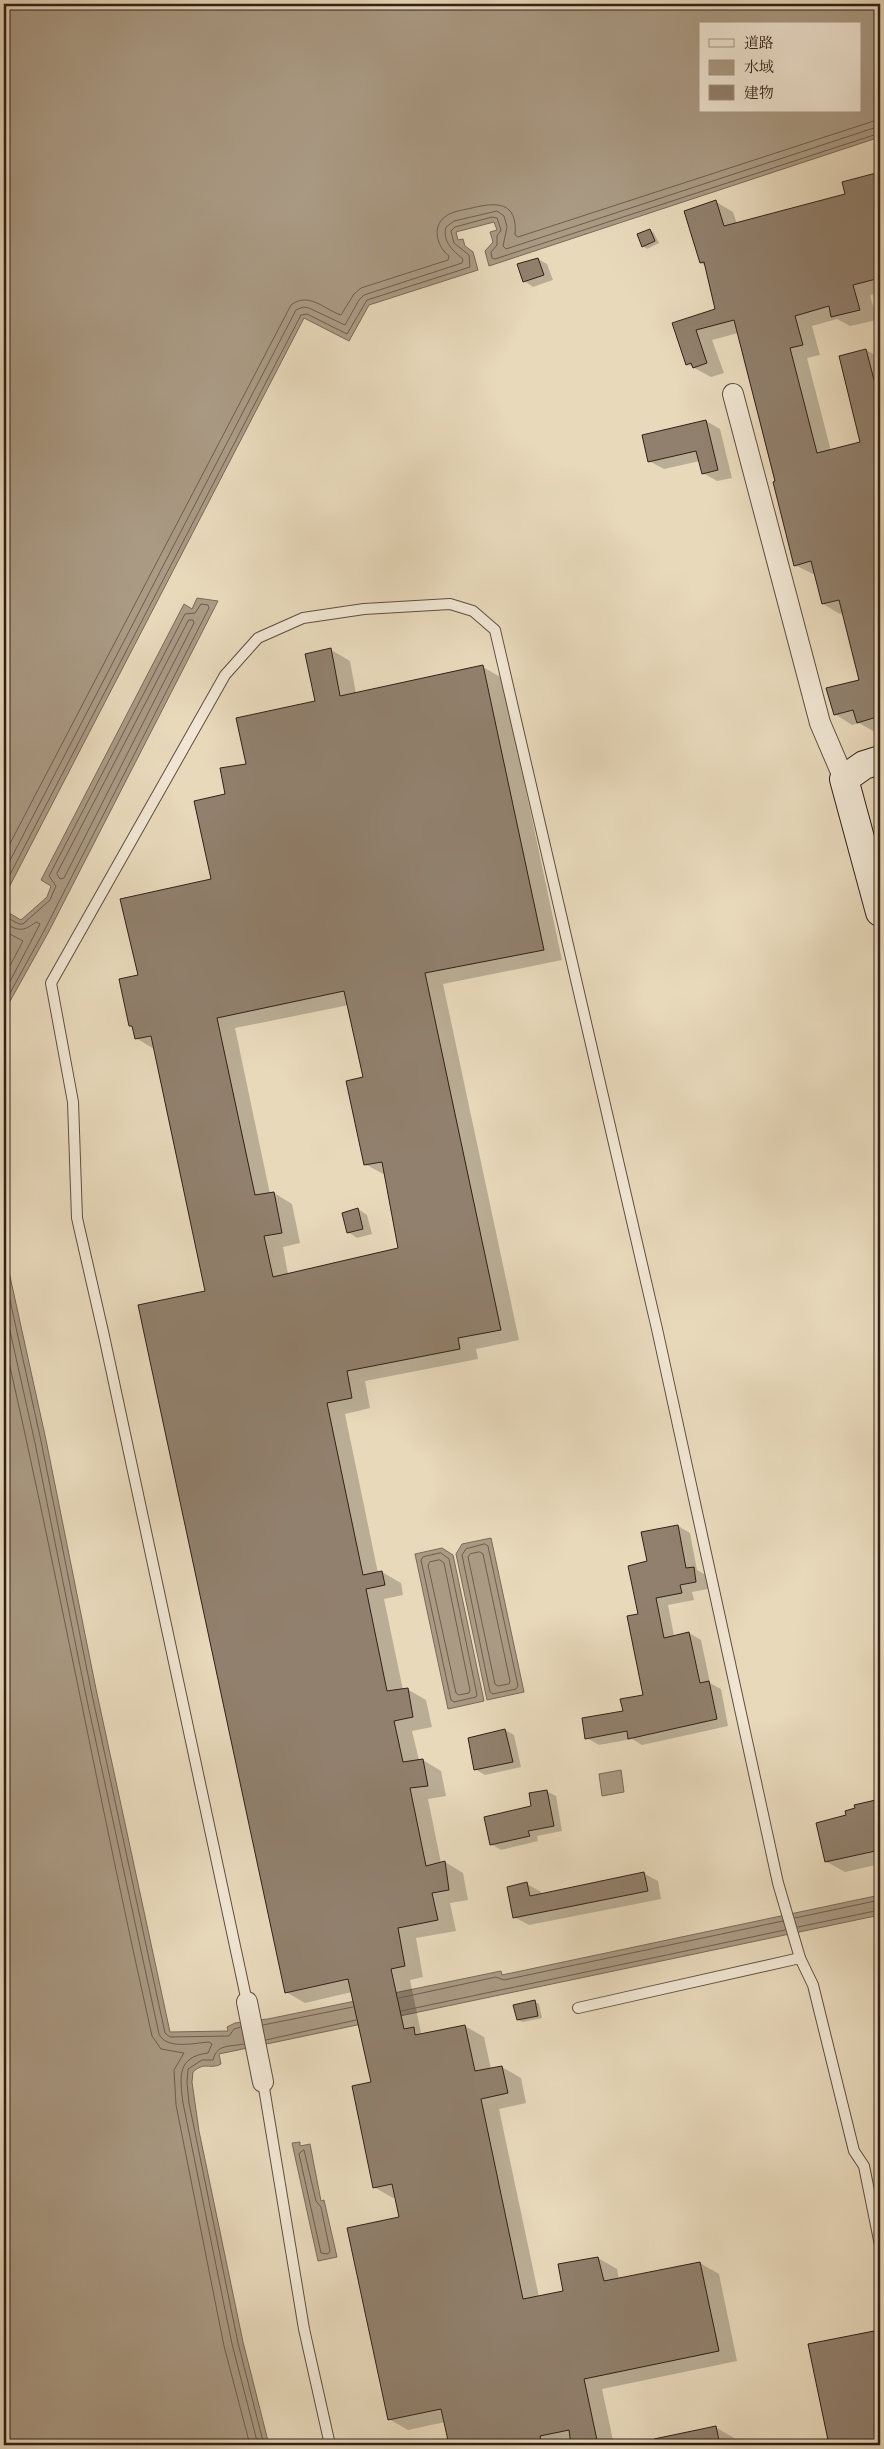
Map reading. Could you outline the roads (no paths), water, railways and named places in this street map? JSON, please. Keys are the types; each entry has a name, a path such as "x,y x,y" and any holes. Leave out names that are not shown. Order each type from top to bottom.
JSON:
{"street":[{"path":"733,394 820,723 844,779 880,912"},
{"path":"844,779 864,765 880,760"},
{"path":"247,2002 264,2082"}],"lane":[{"path":"247,2002 77,1218 73,1102 51,983 225,675 258,638 303,618 364,608 450,604 474,611 495,630 659,1338 778,1883 800,1958 813,1985 854,2151 864,2166 880,2245"},
{"path":"578,2008 800,1958"},
{"path":"264,2082 304,2329 330,2445"}],"water":[{"path":"4,4 880,4 880,137 489,266 485,251 493,242 490,232 497,230 494,222 456,232 458,240 463,239 465,246 473,252 478,270 369,305 349,341 304,318 4,897"},
{"path":"197,598 218,601 48,933 4,1012 4,910 21,920 47,897 51,886 41,880 184,604 192,609"},
{"path":"4,1249 170,2032 228,2031 227,2027 235,2023 268,2019 501,1971 502,1975 880,1895 880,1915 219,2054 221,2064 217,2066 204,2066 193,2072 192,2082 199,2131 243,2342 269,2445 4,2445"},
{"path":"491,1538 524,1692 487,1700 456,1554 462,1544"},
{"path":"442,1548 453,1555 484,1701 448,1709 415,1554"},
{"path":"621,1770 624,1792 602,1796 599,1774"},
{"path":"300,2142 300,2146 310,2144 321,2201 324,2200 337,2257 318,2261 292,2143"}]}
